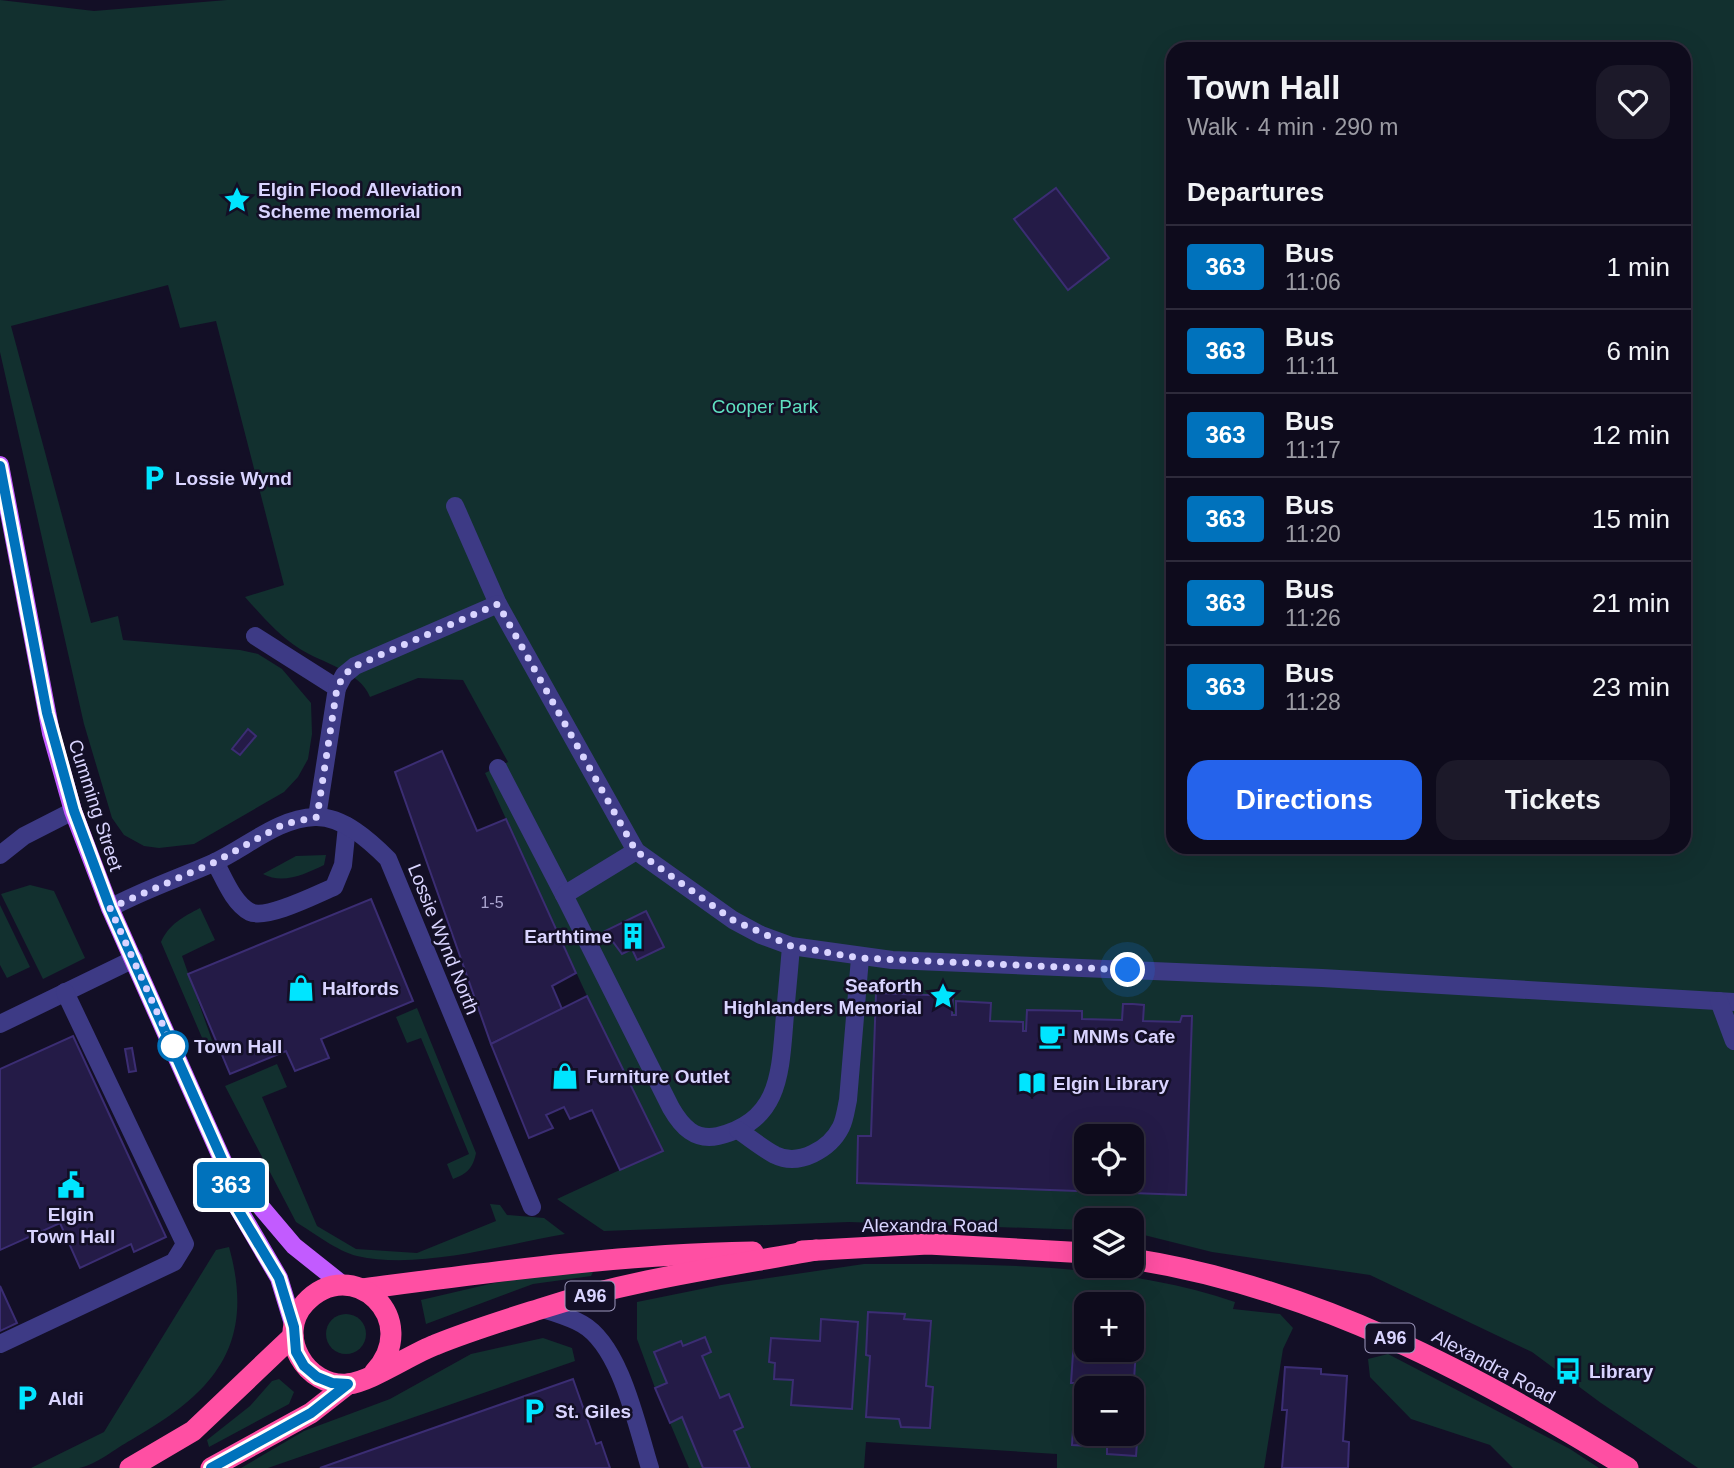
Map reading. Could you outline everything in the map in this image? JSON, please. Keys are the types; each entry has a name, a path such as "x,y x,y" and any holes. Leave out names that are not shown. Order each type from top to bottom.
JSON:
{"highway":[{"name":"Alexandra Road","path":"816,1251 928,1244 1074,1253"},
{"name":"A96","path":"130,1468 193,1431 294,1331 302,1306 313,1295 327,1287 353,1287 682,1253 816,1251"},
{"name":"A96","path":"211,1468 311,1413 348,1384 434,1345 541,1308 687,1274 816,1251"},
{"name":"Alexandra Road","path":"1144,1261 1207,1272 1309,1304 1375,1331 1518,1401 1628,1468"},
{"path":"353,1287 384,1308 391,1328 390,1350 374,1373"},
{"path":"294,1331 296,1352 304,1366 317,1377 332,1383 348,1384"}],"main road":[{"name":"Cumming Street","path":"0,466 48,721 74,811 110,908 230,1177 234,1203 279,1278 294,1331"},
{"name":"Cumming Street","path":"230,1177 250,1194 294,1246 353,1287"}],"street":[{"path":"455,506 498,604 636,851 733,920 791,946 859,958 1322,978 1727,1002 1734,1041"},
{"path":"317,817 337,688 344,675 355,666 498,604"},
{"path":"255,636 337,688"},
{"path":"498,768 682,1126 706,1137 738,1130 755,1118 777,1087 791,946"},
{"path":"0,855 24,836 74,811"},
{"name":"Lossie Wynd North","path":"110,908 215,862 284,824 317,817 347,826 388,859 532,1207"},
{"path":"215,862 233,895 251,912 266,914 334,887 343,864 347,826"},
{"path":"564,895 636,851"},
{"path":"738,1130 785,1159 810,1156 836,1136 844,1119 848,1100 859,958"},
{"path":"0,1024 134,959"},
{"path":"0,1344 174,1262 185,1244 65,992"},
{"path":"541,1308 583,1324 600,1340 619,1373 650,1468"}],"green space":[{"name":"Cooper Park","path":"0,0 94,11 227,0 1734,0 1734,1468 1698,1468 1601,1403 1532,1352 1370,1275 1212,1252 1144,1235 1144,1208 1074,1208 1074,1230 849,1222 604,1231 557,1199 663,1150 587,996 485,773 508,762 463,680 418,678 370,697 358,680 285,638 245,597 284,585 216,321 180,328 168,285 11,326 91,623 118,616 123,640 240,650 258,654 282,669 311,703 312,734 308,759 298,777 284,792 194,844 159,848 144,846 124,835 112,818 84,724 0,352"},
{"path":"326,855 324,865 302,875 278,878 263,874 296,856"},
{"path":"30,885 54,891 85,958 43,979 1,894"},
{"path":"0,905 30,967 7,978 0,965"},
{"path":"200,908 215,940 182,956 213,1043 206,1047 161,942 172,926"},
{"path":"417,1008 476,1153 469,1170 453,1179 447,1164 469,1154 421,1038 407,1043 396,1017"},
{"path":"277,1064 287,1087 262,1097 317,1226 356,1249 417,1253 496,1221 490,1204 500,1205 507,1215 544,1218 565,1234 461,1254 407,1260 357,1256 334,1246 296,1222 225,1086"},
{"path":"229,1247 236,1282 237,1313 232,1340 221,1364 205,1385 160,1423 92,1463 79,1468 31,1468 104,1432 216,1250"},
{"path":"864,1264 1004,1265 1074,1270 1074,1278 1145,1279 1235,1302 1233,1309 1280,1314 1293,1328 1283,1349 1264,1468 1057,1468 1057,1454 866,1442 864,1468 750,1468 702,1356 683,1346 681,1341 654,1352 667,1383 655,1388 637,1339 637,1302 721,1285","holes":["1074,1292 1144,1292 1144,1362 1135,1362 1134,1376 1144,1376 1144,1446 1137,1446 1136,1456 1107,1454 1107,1447 1074,1446 1074,1383 1071,1383 1079,1362 1074,1362","869,1312 904,1314 904,1319 931,1321 926,1386 933,1387 930,1428 901,1427 899,1419 866,1417 870,1356 866,1355","822,1319 858,1322 851,1409 792,1405 793,1380 774,1379 775,1363 769,1362 771,1338 820,1341"]},
{"path":"586,1269 593,1272 591,1276 533,1284 426,1324 421,1300 494,1283"},
{"path":"346,1314 354,1315 360,1320 365,1326 365,1342 360,1348 354,1353 346,1354 338,1353 332,1348 327,1342 326,1334 327,1326 332,1320 338,1315"},
{"path":"543,1338 572,1348 575,1361 268,1468 241,1468 304,1431 390,1399 471,1354"},
{"path":"1388,1354 1570,1449 1599,1468 1513,1468 1490,1445 1411,1419 1370,1377 1368,1359"},
{"path":"279,1379 294,1392 289,1404 209,1447 207,1440 250,1406 272,1381"},
{"path":"682,1417 703,1468 689,1468 670,1423"}],"building":[{"path":"1056,188 1109,258 1068,290 1014,219"},
{"path":"248,729 256,736 240,755 232,749"},
{"path":"442,751 477,831 506,819 576,973 552,986 562,1009 491,1044 395,772"},
{"name":"Halfords","path":"371,899 413,1001 321,1039 329,1058 295,1071 286,1051 230,1074 188,974"},
{"name":"Earthtime","path":"646,911 664,947 637,960 632,949 622,954 605,931"},
{"name":"Elgin Library","path":"876,993 953,996 952,1015 956,1015 956,1001 991,1003 990,1021 1023,1022 1023,1031 1026,1031 1027,1010 1082,1011 1082,1019 1122,1020 1123,1004 1133,1004 1144,1005 1143,1021 1180,1022 1182,1016 1192,1016 1186,1195 1144,1193 1144,1124 1074,1124 1074,1191 857,1183 858,1136 871,1136"},
{"name":"Furniture Outlet","path":"587,996 663,1151 620,1170 592,1110 570,1119 564,1107 546,1115 553,1128 529,1138 491,1044"},
{"name":"Elgin Town Hall","path":"73,1036 166,1237 134,1252 131,1244 80,1268 60,1223 0,1250 0,1069"},
{"path":"132,1048 136,1071 129,1072 125,1049"},
{"path":"0,1286 17,1323 0,1331"},
{"path":"868,1312 905,1314 904,1319 931,1321 926,1386 933,1387 930,1428 901,1427 899,1419 866,1417 870,1356 866,1355"},
{"path":"821,1319 858,1322 852,1409 791,1405 793,1380 774,1379 775,1363 769,1362 771,1338 820,1341"},
{"path":"705,1337 711,1352 702,1356 720,1398 729,1394 743,1427 734,1431 750,1468 703,1468 682,1417 670,1423 655,1388 667,1383 654,1352 681,1341 683,1346"},
{"path":"1074,1339 1074,1362 1135,1362 1134,1376 1074,1376 1074,1383 1071,1383"},
{"path":"1285,1367 1321,1369 1321,1374 1347,1376 1343,1441 1349,1442 1348,1468 1282,1468 1287,1410 1282,1410"},
{"name":"St. Giles","path":"573,1379 596,1444 601,1442 610,1468 320,1468"},
{"path":"1074,1414 1074,1445 1072,1445"},
{"path":"1090,1446 1137,1446 1136,1456 1107,1454 1107,1447"}],"bus line":[{"name":"363","path":"0,466 51,733 89,855 230,1177 234,1203 279,1278 294,1327 296,1352 304,1366 317,1377 332,1383 348,1384 311,1413 211,1468"}],"place":[{"name":"Elgin Flood Alleviation Scheme memorial","path":"237,200"},
{"name":"Lossie Wynd","path":"154,478"},
{"name":"Earthtime","path":"633,936"},
{"name":"Halfords","path":"301,988"},
{"name":"Seaforth Highlanders Memorial","path":"943,996"},
{"name":"MNMs Cafe","path":"1052,1036"},
{"name":"Town Hall","path":"173,1046"},
{"name":"Furniture Outlet","path":"565,1076"},
{"name":"Elgin Library","path":"1032,1083"},
{"name":"Elgin Town Hall","path":"71,1185"},
{"name":"Library","path":"1568,1371"},
{"name":"Aldi","path":"27,1398"},
{"name":"St. Giles","path":"534,1411"}],"route":[{"path":"173,1046 175,1052 110,908 215,862 284,824 317,817 337,688 344,675 355,666 498,604 636,851 733,920 761,935 791,946 859,958 1128,970"}]}
